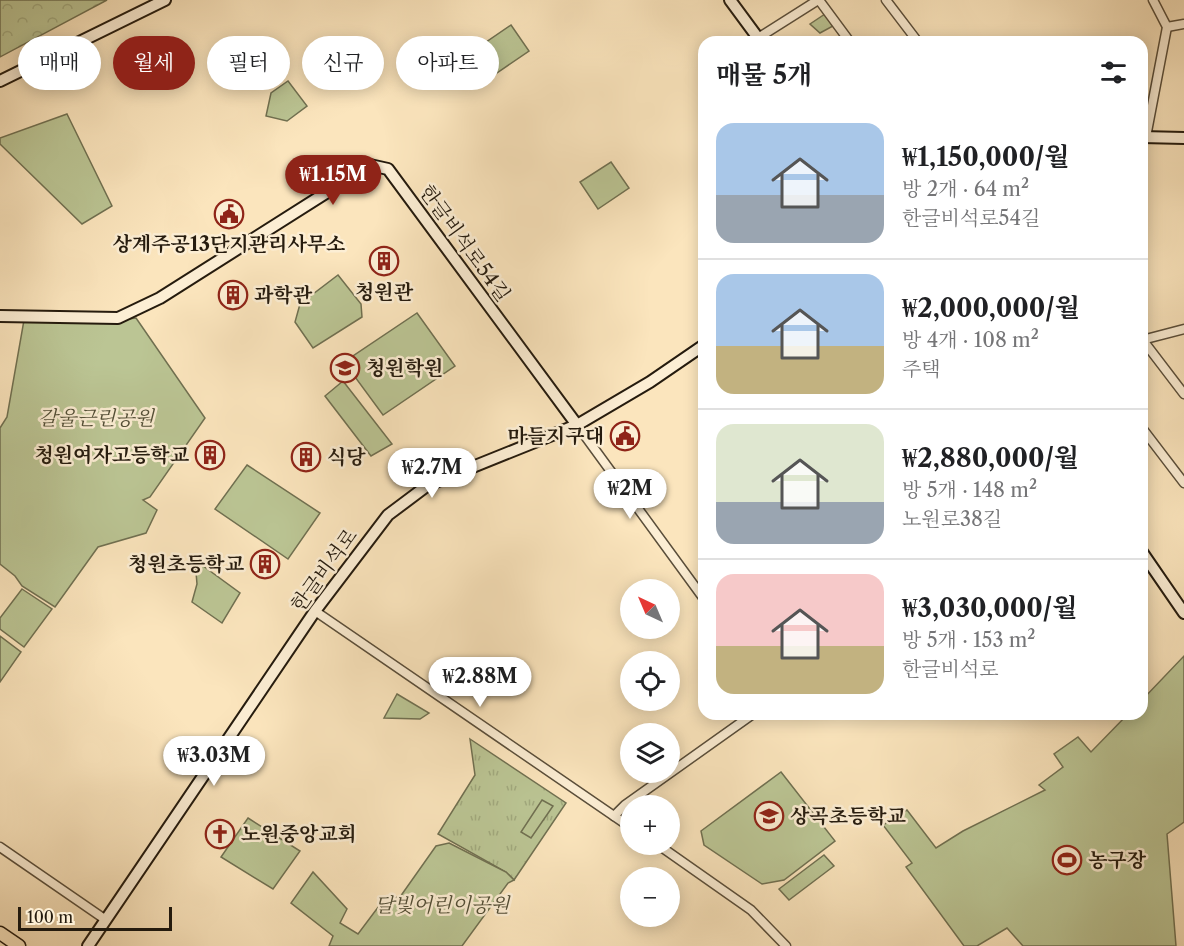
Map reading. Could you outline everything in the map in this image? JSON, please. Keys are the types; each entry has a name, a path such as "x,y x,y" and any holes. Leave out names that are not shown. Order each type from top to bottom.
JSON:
{"main road":[{"path":"0,933 19,946"}],"street":[{"path":"0,81 165,0"},
{"path":"730,0 757,36"},
{"path":"766,36 818,0 845,36"},
{"path":"886,0 913,36"},
{"path":"1148,118 1167,27 1153,0"},
{"path":"1167,27 1184,24"},
{"path":"1148,137 1184,138"},
{"name":"한글비석로54길","path":"0,316 118,318 160,298 370,165 388,169 577,425"},
{"path":"1148,338 1184,329"},
{"path":"1148,344 1184,394"},
{"name":"한글비석로","path":"88,946 315,611 376,528 406,500 428,485 577,425 650,382 698,349"},
{"path":"577,425 698,591"},
{"path":"1148,436 1184,483"},
{"path":"1148,561 1183,611"},
{"path":"315,611 620,820"},
{"path":"614,816 625,805 745,720"},
{"path":"0,847 106,920"},
{"path":"673,855 751,910 786,946"}],"green space":[{"path":"0,0 107,0 39,36 18,36 18,47 0,57"},
{"path":"825,14 833,26 820,33 810,24"},
{"path":"511,25 529,51 499,72 499,36 495,36"},
{"path":"290,84 307,106 287,121 266,116 271,93 275,90 290,90"},
{"path":"67,114 112,206 82,224 0,144 0,138"},
{"path":"611,162 629,188 598,209 580,182"},
{"path":"338,275 361,304 362,317 313,348 295,322 300,304"},
{"path":"417,313 455,366 383,415 344,362"},
{"name":"갈울근린공원","path":"136,318 205,418 150,497 143,500 157,510 146,533 98,547 55,607 22,586 15,576 0,564 0,428 7,417 24,320 105,322"},
{"path":"343,381 392,444 371,456 325,396"},
{"path":"247,465 320,513 288,559 215,509"},
{"path":"195,560 240,593 222,623 192,602 197,584"},
{"path":"22,589 52,609 24,647 0,629 0,618"},
{"path":"0,636 21,652 0,682"},
{"path":"1184,656 1184,822 1167,834 1176,946 1023,946 1007,928 977,946 964,946 906,867 912,863 883,825 907,810 936,848 963,831 1045,790 1039,785 1063,767 1054,754 1078,737 1091,752 1122,720 1148,720 1148,694"},
{"path":"397,694 429,713 420,719 384,718"},
{"path":"470,739 566,803 514,880 506,872 438,834 475,775"},
{"path":"781,772 835,841 784,880 762,884 704,845 701,831"},
{"path":"542,800 553,806 531,838 521,832"},
{"path":"248,818 300,851 273,889 221,857"},
{"name":"달빛어린이공원","path":"449,843 506,872 514,880 508,883 462,946 329,946 333,936 291,903 313,872 347,909 340,923 358,934 385,898 400,897 436,846"},
{"path":"824,855 834,866 789,900 779,889"}],"place":[{"name":"상계주공13단지관리사무소","path":"229,214"},
{"name":"청원관","path":"384,261"},
{"name":"과학관","path":"233,295"},
{"name":"청원학원","path":"345,368"},
{"name":"마들지구대","path":"625,436"},
{"name":"청원여자고등학교","path":"210,455"},
{"name":"식당","path":"306,457"},
{"name":"청원초등학교","path":"265,564"},
{"name":"상곡초등학교","path":"769,816"},
{"name":"노원중앙교회","path":"220,834"},
{"name":"농구장","path":"1067,860"}]}
